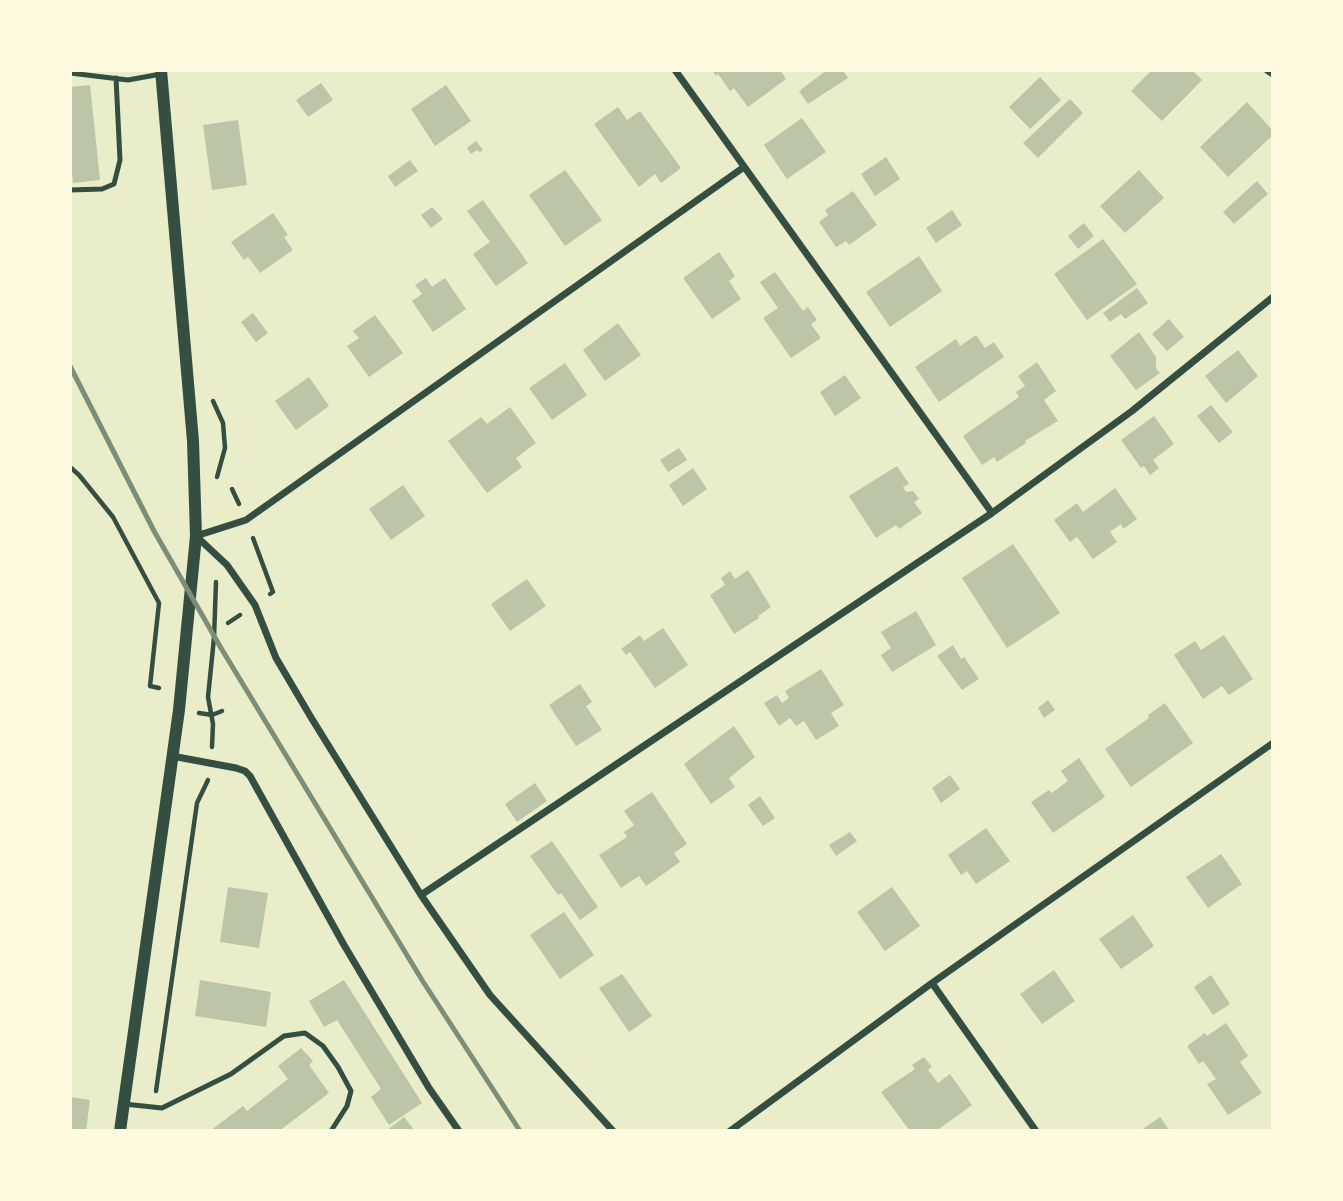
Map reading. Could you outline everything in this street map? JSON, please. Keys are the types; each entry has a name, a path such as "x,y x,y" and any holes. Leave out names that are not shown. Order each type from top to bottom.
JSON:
{"street":[{"path":"675,70 992,513"},
{"path":"1268,70 1273,74"},
{"path":"120,1131 173,756 197,536 193,441 161,72"},
{"path":"197,536 246,520 744,167"},
{"path":"421,895 992,513 1132,411 1273,297"},
{"path":"197,536 227,565 255,605 276,658 421,895 490,995 614,1131"},
{"path":"730,1131 932,983 1273,743"},
{"path":"173,756 245,771 250,776 344,945 429,1088 459,1131"},
{"path":"932,983 1036,1131"}],"lane":[{"path":"70,73 128,80 161,72"},
{"path":"70,190 102,189 114,184 120,160 116,78"},
{"path":"124,1104 162,1108 230,1074 284,1036 305,1033 323,1046 351,1091 347,1106 331,1131"}],"path":[{"path":"70,467 113,517 159,603 150,686"},
{"path":"228,623 273,592 232,489"},
{"path":"159,603 169,603"},
{"path":"154,1107 197,803 206,788 211,764 213,724 208,697"}],"building":[{"path":"712,70 780,70 786,79 748,107 734,88 730,91"},
{"path":"827,70 843,70 848,78 808,104 799,91"},
{"path":"1152,70 1192,70 1202,80 1162,121 1131,91"},
{"path":"1040,77 1061,100 1030,129 1009,107"},
{"path":"321,83 333,100 308,117 296,100"},
{"path":"90,85 100,180 73,183 70,155 70,87"},
{"path":"446,85 471,121 435,146 411,109"},
{"path":"1070,99 1083,113 1038,158 1023,143"},
{"path":"1247,102 1273,131 1273,135 1228,177 1200,147"},
{"path":"618,107 627,120 640,111 681,168 661,183 655,174 639,187 594,124"},
{"path":"802,118 826,152 787,179 764,145"},
{"path":"238,120 247,185 212,190 203,125"},
{"path":"476,141 483,150 471,154 467,148"},
{"path":"886,157 900,179 875,196 861,174"},
{"path":"410,160 418,171 395,187 388,176"},
{"path":"565,170 602,220 565,246 529,195"},
{"path":"1139,170 1164,198 1125,233 1100,206"},
{"path":"1257,181 1268,194 1234,224 1223,212"},
{"path":"853,191 877,225 849,245 846,241 836,247 819,222 828,215 825,210"},
{"path":"483,200 528,263 496,286 473,254 490,242 467,211"},
{"path":"432,207 443,219 431,228 421,215"},
{"path":"952,210 962,225 936,243 926,228"},
{"path":"273,213 288,235 284,237 293,250 260,273 248,257 244,260 231,242"},
{"path":"1084,223 1094,236 1078,249 1068,236"},
{"path":"1103,239 1137,284 1087,320 1054,274"},
{"path":"719,252 735,276 729,281 741,299 712,319 683,278"},
{"path":"919,256 942,291 890,327 866,292"},
{"path":"775,272 803,311 808,307 817,320 811,324 821,338 791,358 763,318 778,308 760,282"},
{"path":"426,278 432,287 445,278 466,309 433,332 412,301 422,294 415,285"},
{"path":"1137,288 1148,303 1125,319 1121,314 1110,322 1103,313"},
{"path":"253,313 268,333 256,342 241,322"},
{"path":"375,315 403,353 369,377 347,346 359,338 353,331"},
{"path":"1169,319 1184,337 1167,351 1152,334"},
{"path":"618,323 641,355 605,381 583,350"},
{"path":"1139,332 1156,357 1156,368 1160,373 1136,390 1110,356"},
{"path":"976,335 985,348 994,342 1004,357 939,402 915,367 956,339 960,346"},
{"path":"1238,350 1258,376 1226,403 1205,376"},
{"path":"1037,362 1056,391 1044,400 1058,421 997,462 994,457 982,465 963,436 1019,397 1016,392 1025,386 1018,376"},
{"path":"565,363 587,395 552,420 529,388"},
{"path":"845,375 861,398 835,416 820,392"},
{"path":"309,377 329,406 296,430 275,401"},
{"path":"1211,405 1233,432 1219,443 1197,416"},
{"path":"510,407 536,443 516,458 522,467 487,493 448,441 481,417 487,424"},
{"path":"1154,416 1174,444 1153,460 1159,468 1150,475 1144,466 1141,468 1121,440"},
{"path":"679,448 687,460 668,472 660,460"},
{"path":"897,466 909,484 903,487 906,492 913,491 919,499 914,502 922,513 899,529 896,525 876,538 849,496"},
{"path":"693,468 707,489 683,506 669,485"},
{"path":"403,485 425,516 391,540 369,509"},
{"path":"1115,488 1137,519 1123,529 1121,524 1110,532 1117,542 1093,559 1077,537 1070,542 1054,520 1077,503 1083,512"},
{"path":"1013,544 1060,613 1007,648 962,578"},
{"path":"748,570 771,607 734,634 710,595 725,585 721,578 730,571 735,579"},
{"path":"527,579 546,606 510,631 491,604"},
{"path":"916,611 936,645 892,672 881,655 891,648 881,632"},
{"path":"663,628 688,665 655,688 630,652 626,655 621,649 640,635 644,641"},
{"path":"1224,635 1253,679 1229,695 1222,686 1203,699 1174,655 1195,641 1201,650"},
{"path":"953,645 961,659 964,657 979,679 962,690 937,656"},
{"path":"821,669 844,705 831,713 839,726 816,740 804,721 796,726 790,718 779,726 764,703 777,695 782,703 789,698 785,691"},
{"path":"580,684 592,702 586,706 602,730 576,746 549,705"},
{"path":"1048,700 1055,710 1044,718 1038,708"},
{"path":"1165,703 1193,743 1131,787 1105,749 1149,718 1148,715"},
{"path":"734,726 755,757 729,778 735,787 711,804 684,764"},
{"path":"1079,758 1105,797 1053,833 1031,802 1049,790 1052,793 1068,781 1061,771"},
{"path":"950,775 960,789 941,803 932,788"},
{"path":"535,783 547,801 517,822 505,804"},
{"path":"652,792 687,844 674,853 680,862 646,886 639,876 621,888 599,855 627,837 624,832 634,825 624,811"},
{"path":"760,796 775,818 763,826 748,805"},
{"path":"986,828 1010,861 976,884 967,871 961,875 948,855"},
{"path":"850,832 857,841 836,856 829,845"},
{"path":"552,841 598,907 580,920 530,856"},
{"path":"1221,854 1242,884 1208,908 1186,877"},
{"path":"228,887 268,893 259,948 220,942"},
{"path":"892,887 920,926 885,951 857,912"},
{"path":"564,912 594,955 560,979 530,935"},
{"path":"1133,915 1154,946 1121,969 1099,939"},
{"path":"1054,970 1075,1001 1042,1024 1020,994"},
{"path":"622,974 652,1016 629,1032 599,988"},
{"path":"1211,975 1230,1004 1213,1015 1194,987"},
{"path":"200,980 271,992 266,1027 195,1016"},
{"path":"344,980 422,1103 389,1125 371,1097 381,1089 337,1020 324,1027 309,1001"},
{"path":"1226,1023 1248,1056 1240,1062 1262,1093 1228,1115 1207,1084 1216,1079 1203,1061 1199,1064 1187,1046"},
{"path":"301,1048 313,1061 309,1065 329,1093 279,1131 210,1131 243,1106 247,1111 288,1079 278,1066"},
{"path":"924,1057 932,1067 928,1070 938,1083 950,1074 972,1105 936,1131 910,1131 881,1092 915,1069 912,1065"},
{"path":"70,1097 90,1100 86,1131 70,1131"},
{"path":"404,1117 415,1131 386,1131"},
{"path":"1160,1117 1170,1131 1140,1131"}],"railway":[{"path":"70,366 154,531 221,648 422,980 520,1131"}]}
